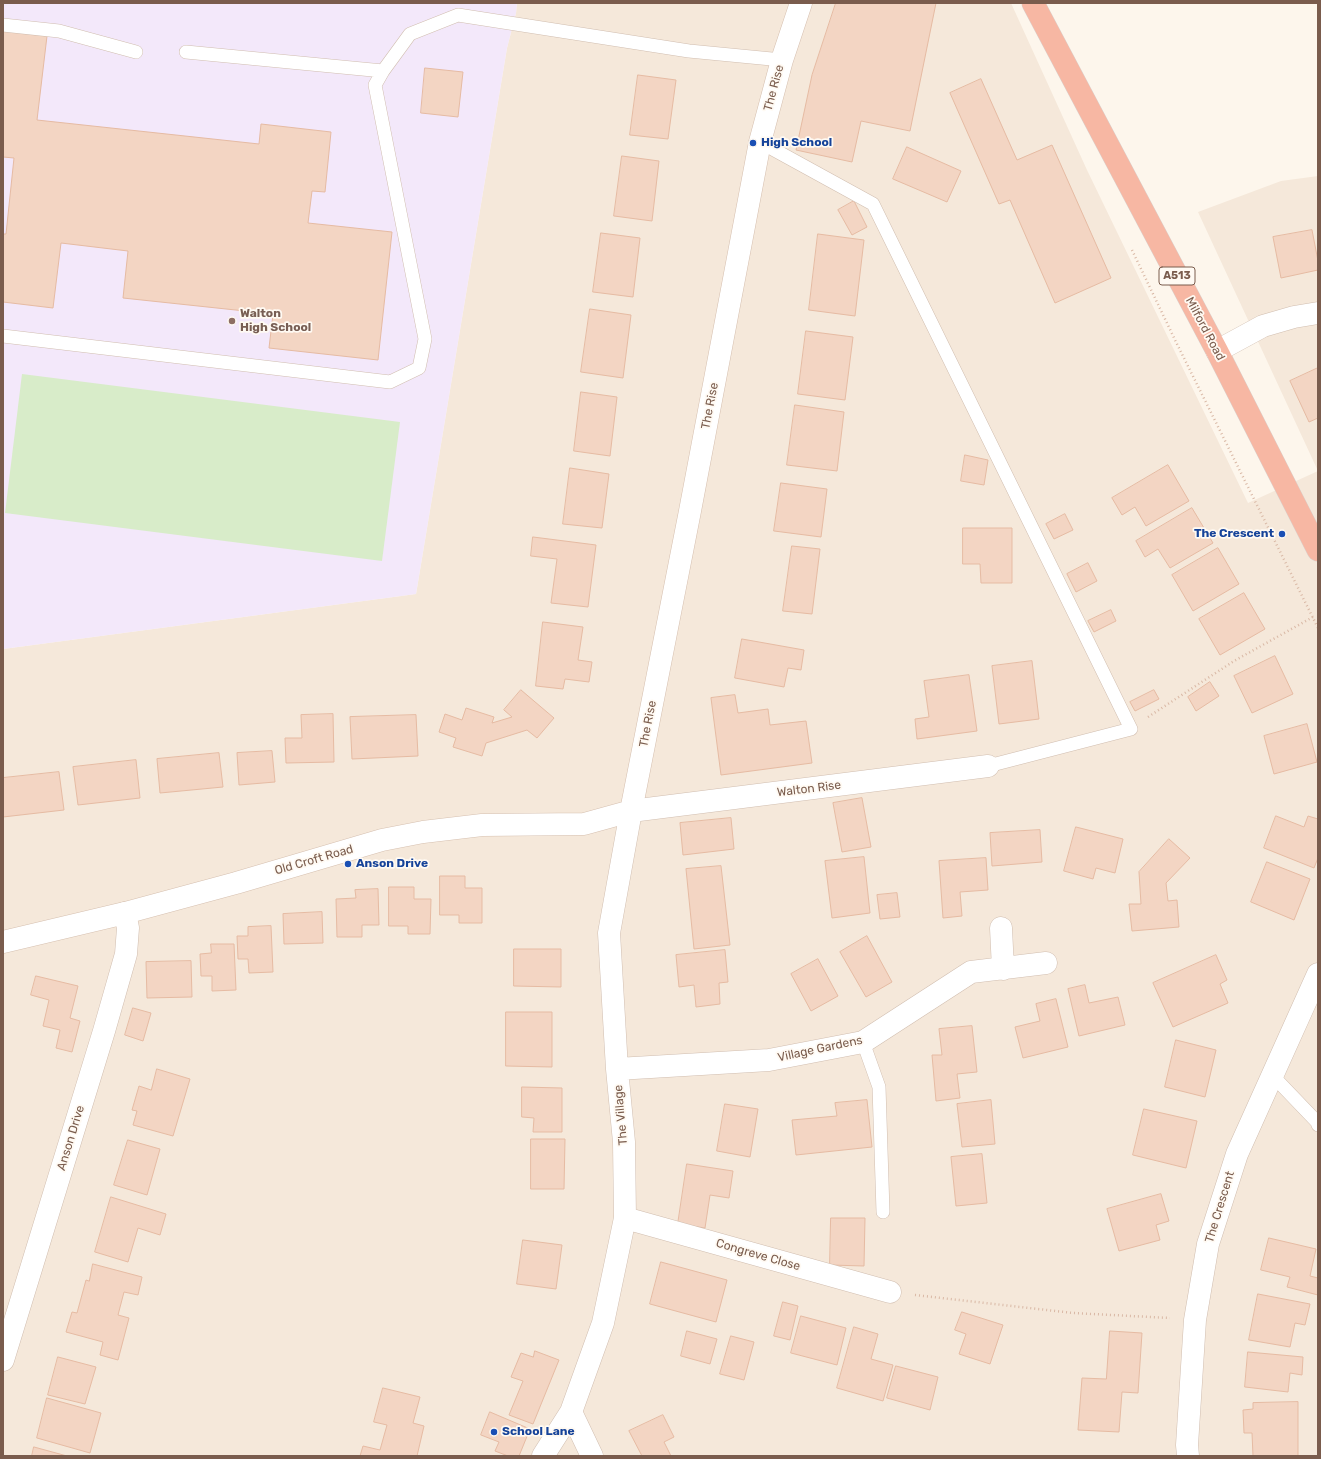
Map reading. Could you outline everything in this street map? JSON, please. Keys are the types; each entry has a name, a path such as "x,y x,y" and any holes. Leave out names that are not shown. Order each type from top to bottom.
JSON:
{"highway":[{"name":"Milford Road","path":"1033,3 1216,351 1318,550"}],"street":[{"name":"The Rise","path":"631,811 760,142 782,60 801,3"},
{"path":"1216,351 1263,326 1294,317 1318,313"},
{"name":"Walton Rise","path":"631,811 988,766"},
{"name":"Old Croft Road","path":"3,942 125,913 236,883 382,840 423,832 482,825 584,824 631,811"},
{"name":"The Village","path":"543,1456 571,1412 603,1323 625,1218 624,1142 617,1069 609,933 631,811"},
{"name":"Anson Drive","path":"3,1360 126,954 128,928 125,913"},
{"path":"1000,928 1003,969"},
{"name":"Village Gardens","path":"617,1069 769,1060 863,1042 971,972 1046,963"},
{"name":"The Crescent","path":"1188,1456 1187,1445 1195,1320 1211,1236 1237,1154 1318,974"},
{"name":"Congreve Close","path":"625,1218 890,1292"},
{"path":"571,1412 592,1456"}],"lane":[{"path":"3,336 390,382 419,368 425,339 375,85 383,71 410,34 458,15 689,51 782,60"},
{"path":"3,25 59,31 136,52"},
{"path":"186,52 383,71"},
{"path":"760,142 873,204 1131,729 988,766"},
{"path":"863,1042 879,1087 883,1212"},
{"path":"1272,1075 1317,1122 1318,1125"}],"path":[{"path":"1129,244 1318,628"},
{"path":"1131,729 1234,661 1313,618"},
{"path":"890,1292 1073,1313 1195,1320"}],"shaded area":[{"name":"Walton High School","path":"3,3 517,3 507,48 416,594 3,649"},
{"path":"517,3 1011,3 1087,170 1248,503 1318,471 1318,1456 3,1456 3,649 416,594 507,48"},
{"path":"1318,176 1318,471 1198,212 1281,181"}],"green space":[{"path":"22,374 400,422 382,561 5,513"}],"building":[{"path":"836,3 936,3 910,131 861,121 852,162 796,150 812,75"},
{"path":"3,31 47,36 37,120 259,144 261,124 331,132 325,192 312,191 308,223 392,232 378,360 269,348 273,314 123,298 128,251 61,243 53,308 3,302 3,234 6,234 14,158 3,157"},
{"path":"425,68 463,72 458,117 421,113"},
{"path":"638,75 676,80 668,139 630,135"},
{"path":"981,79 1017,160 1052,145 1111,278 1055,303 1010,200 999,204 950,93"},
{"path":"907,147 961,171 947,202 893,179"},
{"path":"622,156 659,161 652,221 614,216"},
{"path":"854,201 867,227 852,235 838,210"},
{"path":"1312,230 1318,261 1318,270 1281,278 1273,237"},
{"path":"601,233 640,238 633,297 593,292"},
{"path":"818,234 864,240 855,316 809,310"},
{"path":"590,309 631,315 623,378 581,372"},
{"path":"806,331 853,337 845,400 798,394"},
{"path":"1318,368 1318,418 1309,422 1290,381"},
{"path":"581,392 617,397 610,456 574,451"},
{"path":"795,405 844,412 837,471 787,465"},
{"path":"965,455 988,460 984,485 961,481"},
{"path":"1168,465 1189,501 1146,526 1135,507 1122,515 1112,498"},
{"path":"570,468 609,474 602,528 563,524"},
{"path":"781,483 827,489 821,537 774,531"},
{"path":"1192,508 1213,543 1170,568 1158,549 1145,557 1136,541"},
{"path":"1065,514 1073,530 1054,539 1046,524"},
{"path":"963,528 1012,528 1012,583 981,583 980,564 963,564"},
{"path":"533,537 596,545 588,607 551,603 557,559 531,556"},
{"path":"792,546 820,549 812,614 783,611"},
{"path":"1218,548 1239,584 1193,611 1172,575"},
{"path":"1088,563 1097,581 1076,592 1067,574"},
{"path":"1244,593 1265,629 1220,655 1199,619"},
{"path":"1111,610 1116,621 1094,632 1088,621"},
{"path":"543,622 583,627 578,660 592,662 589,682 565,679 563,689 536,686"},
{"path":"742,639 804,650 801,670 788,668 784,687 735,678"},
{"path":"1275,656 1293,694 1252,713 1234,676"},
{"path":"1032,661 1039,719 999,724 992,666"},
{"path":"969,675 977,731 917,739 915,719 929,717 924,681"},
{"path":"1210,682 1219,696 1196,711 1188,697"},
{"path":"521,690 554,718 537,738 527,730 486,743 482,756 453,747 456,738 439,732 445,714 462,720 466,708 494,717 492,723 512,717 504,710"},
{"path":"1154,690 1159,699 1135,711 1130,702"},
{"path":"735,695 738,713 768,709 770,725 806,721 812,763 721,775 711,698"},
{"path":"333,714 334,762 286,763 285,738 302,738 301,715"},
{"path":"416,715 418,756 352,759 350,717"},
{"path":"1307,724 1317,762 1274,774 1264,736"},
{"path":"272,751 275,782 239,785 237,753"},
{"path":"219,753 223,787 160,793 157,759"},
{"path":"136,760 140,798 78,805 73,767"},
{"path":"59,772 64,810 3,817 3,778"},
{"path":"862,798 871,847 842,852 833,803"},
{"path":"1276,816 1304,827 1308,816 1318,819 1318,858 1314,868 1264,848"},
{"path":"731,818 734,849 683,855 680,823"},
{"path":"1076,827 1123,839 1115,873 1096,868 1093,879 1064,871"},
{"path":"1040,830 1042,862 992,866 990,833"},
{"path":"1169,839 1190,858 1166,883 1168,901 1177,900 1179,927 1132,931 1129,904 1141,904 1139,872"},
{"path":"864,857 870,913 832,918 825,861"},
{"path":"986,858 988,890 960,892 962,916 943,918 939,861"},
{"path":"1267,862 1310,879 1294,920 1251,902"},
{"path":"721,866 730,945 694,949 686,869"},
{"path":"440,876 465,876 465,888 482,888 482,923 459,923 459,915 440,915"},
{"path":"389,887 414,887 414,899 431,899 430,934 408,934 408,926 389,926"},
{"path":"378,889 379,925 362,925 362,937 337,937 336,899 356,898 355,890"},
{"path":"897,893 900,917 880,919 877,895"},
{"path":"322,912 323,943 284,944 283,914"},
{"path":"271,926 273,972 249,973 248,959 238,959 237,936 248,936 248,927"},
{"path":"867,936 892,982 866,997 840,952"},
{"path":"211,944 234,944 236,990 212,991 212,976 201,976 200,954 211,953"},
{"path":"514,949 561,949 561,987 514,986"},
{"path":"725,950 728,982 719,983 720,1004 696,1007 694,985 679,987 676,955"},
{"path":"1216,955 1227,980 1220,984 1228,1003 1173,1027 1153,983"},
{"path":"818,959 838,996 811,1011 791,974"},
{"path":"191,961 192,997 147,998 146,962"},
{"path":"36,976 78,986 70,1018 80,1021 72,1052 56,1048 60,1030 43,1026 49,1000 31,995"},
{"path":"1085,985 1089,1003 1118,997 1125,1025 1079,1036 1068,989"},
{"path":"1056,999 1068,1047 1023,1058 1015,1027 1040,1021 1036,1004"},
{"path":"133,1008 151,1013 143,1041 125,1035"},
{"path":"506,1012 552,1012 552,1067 506,1066"},
{"path":"972,1026 977,1072 957,1074 960,1098 936,1101 932,1055 942,1055 939,1029"},
{"path":"1176,1040 1216,1050 1205,1097 1165,1087"},
{"path":"157,1069 190,1079 173,1136 133,1125 137,1111 132,1110 139,1086 151,1090"},
{"path":"522,1087 562,1088 562,1132 533,1132 534,1118 522,1117"},
{"path":"867,1100 872,1147 796,1155 792,1120 837,1116 835,1103"},
{"path":"991,1100 995,1144 962,1147 957,1104"},
{"path":"725,1104 758,1109 750,1157 717,1151"},
{"path":"1144,1109 1197,1121 1186,1168 1133,1155"},
{"path":"531,1139 565,1139 564,1189 531,1189"},
{"path":"128,1140 160,1149 147,1195 114,1185"},
{"path":"982,1154 987,1203 956,1206 951,1157"},
{"path":"687,1164 733,1171 729,1198 710,1195 705,1228 678,1224"},
{"path":"1161,1194 1169,1221 1156,1225 1160,1240 1119,1251 1107,1209"},
{"path":"111,1197 166,1214 160,1235 138,1228 128,1262 95,1252"},
{"path":"831,1218 865,1218 864,1266 830,1265"},
{"path":"1269,1238 1316,1249 1310,1276 1318,1278 1318,1295 1287,1287 1290,1277 1261,1270"},
{"path":"523,1240 562,1245 556,1289 517,1284"},
{"path":"661,1262 727,1280 716,1322 650,1304"},
{"path":"93,1264 142,1277 138,1295 124,1292 118,1315 129,1318 118,1360 100,1355 103,1342 66,1332 72,1312 77,1313 86,1280 89,1281"},
{"path":"1258,1294 1310,1304 1305,1325 1295,1323 1290,1347 1249,1340"},
{"path":"783,1302 798,1306 790,1340 774,1336"},
{"path":"962,1312 1003,1325 990,1364 959,1354 966,1334 955,1330"},
{"path":"801,1316 846,1328 837,1365 791,1353"},
{"path":"854,1327 878,1334 871,1359 893,1365 883,1401 837,1388"},
{"path":"687,1331 717,1339 710,1364 681,1356"},
{"path":"1110,1331 1142,1333 1138,1393 1122,1392 1119,1432 1078,1430 1082,1378 1106,1379"},
{"path":"731,1336 754,1342 744,1380 720,1374"},
{"path":"535,1351 559,1360 533,1424 509,1415 523,1381 511,1377 521,1353 533,1357"},
{"path":"1248,1352 1303,1357 1302,1375 1290,1373 1288,1392 1245,1387"},
{"path":"58,1357 96,1367 85,1404 48,1395"},
{"path":"896,1366 938,1377 930,1410 887,1398"},
{"path":"383,1388 420,1397 413,1423 424,1426 417,1456 360,1456 363,1446 380,1450 387,1425 374,1422"},
{"path":"47,1398 101,1413 90,1453 37,1438"},
{"path":"1298,1402 1298,1456 1253,1456 1252,1433 1244,1433 1243,1410 1253,1409 1253,1403"},
{"path":"490,1412 530,1429 519,1456 508,1456 495,1451 499,1442 481,1435"},
{"path":"663,1415 674,1437 664,1442 671,1456 642,1456 629,1431"},
{"path":"34,1447 67,1456 32,1456"}],"place":[{"name":"High School","path":"753,143"},
{"name":"Walton High School","path":"232,321"},
{"name":"The Crescent","path":"1282,534"},
{"name":"Anson Drive","path":"348,864"},
{"name":"School Lane","path":"494,1432"}]}
